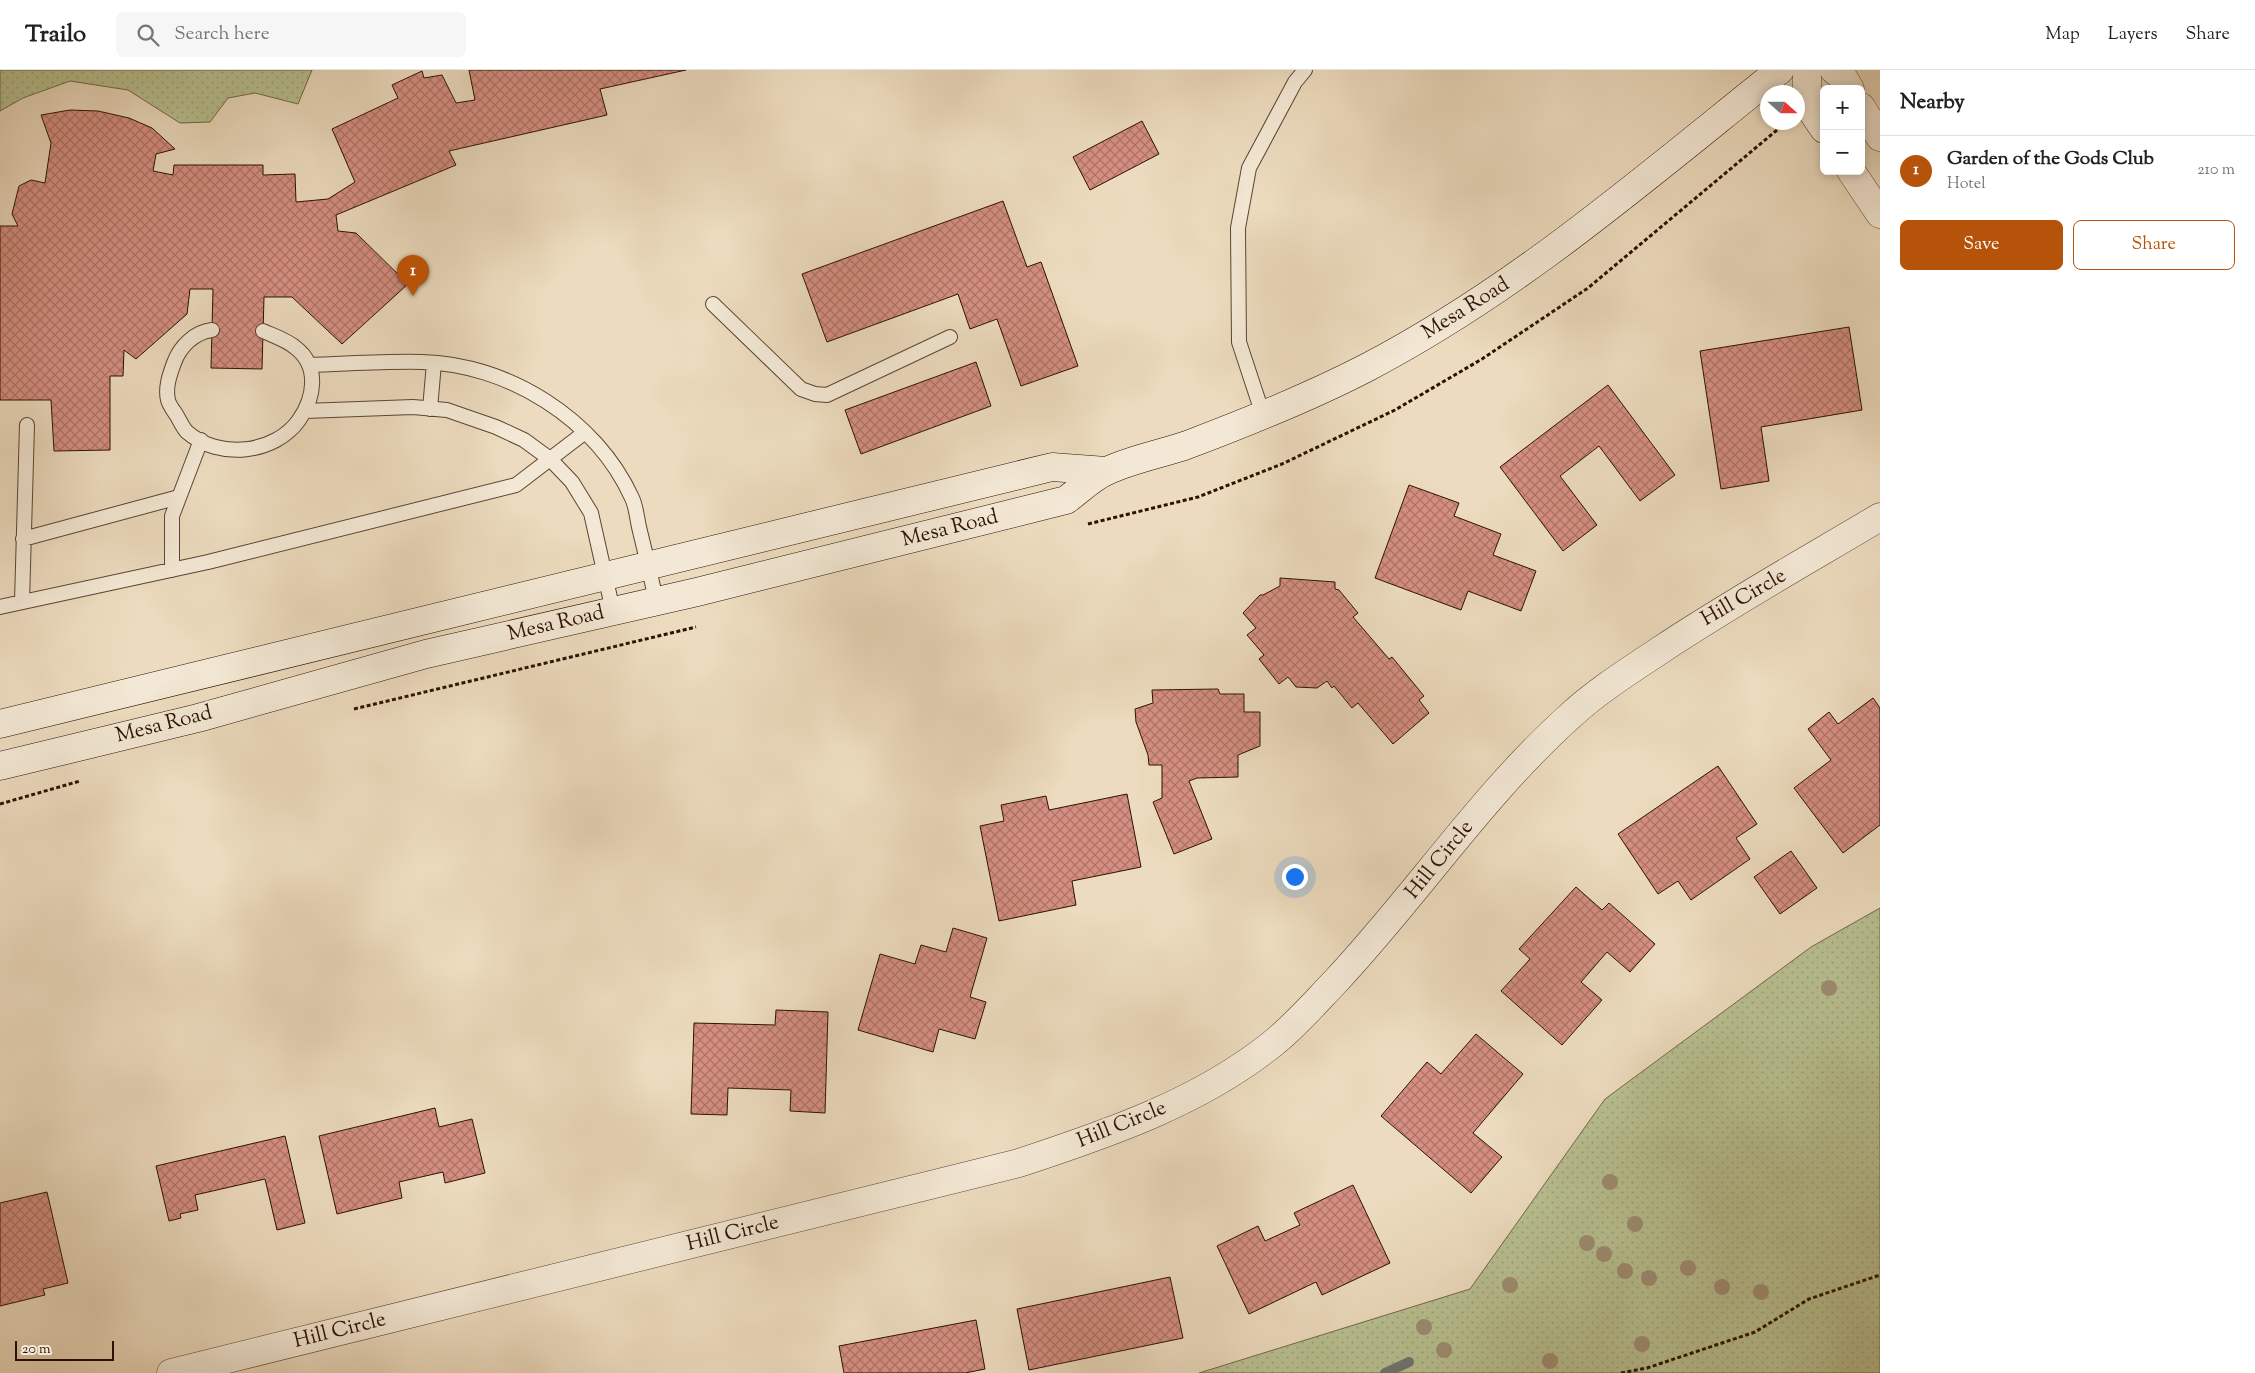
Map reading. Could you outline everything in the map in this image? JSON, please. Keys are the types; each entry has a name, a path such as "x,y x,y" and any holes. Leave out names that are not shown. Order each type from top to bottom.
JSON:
{"main road":[{"name":"Mesa Road","path":"0,766 198,718 426,654 656,601 1066,500 1106,471 1185,446 1263,415 1365,369 1442,326 1522,274 1610,208 1780,70"},
{"path":"1807,70 1807,104 1820,123"},
{"path":"1834,70 1847,85"},
{"path":"1865,113 1880,137"},
{"path":"1865,179 1880,214"},
{"name":"Mesa Road","path":"0,724 1052,467 1106,471"},
{"name":"Hill Circle","path":"171,1373 1019,1163 1110,1133 1166,1108 1226,1077 1272,1044 1311,1006 1386,925 1472,821 1531,755 1571,715 1625,674 1696,626 1880,517"}],"lane":[{"path":"1263,415 1240,342 1238,228 1249,168 1295,82 1305,70"},
{"path":"713,304 787,378 801,389 815,394 827,395 950,337"},
{"path":"212,330 204,331 178,352 168,385 168,401 187,432 201,440 225,449 248,450 270,445 292,429 305,410 312,392 309,365 298,350 286,341 263,331"},
{"path":"309,365 434,364 492,376 526,389 552,405 593,441 619,475 633,499 656,601"},
{"path":"430,409 434,364"},
{"path":"305,410 447,410 496,427 524,440 550,459 572,482 590,513 613,611"},
{"path":"22,602 27,425"},
{"path":"0,607 172,570 516,485 584,433"},
{"path":"172,570 172,516 201,440"},
{"path":"23,540 179,497"}],"path":[{"path":"1621,1373 1647,1368 1755,1332 1809,1299 1880,1275"}],"green space":[{"path":"0,70 312,70 298,104 255,93 228,98 210,122 180,123 128,90 70,81 23,98 0,111"},
{"path":"1880,908 1880,1373 1199,1373 1470,1289 1605,1099 1811,947"}],"building":[{"path":"469,70 686,70 600,89 607,115 449,151 456,165 336,215 338,231 356,233 408,284 342,344 292,297 264,297 262,369 211,368 213,289 190,289 187,314 136,359 124,350 123,376 110,376 110,450 54,451 51,400 0,400 0,226 18,226 12,214 19,186 31,180 45,183 51,143 41,115 70,110 98,111 129,118 152,128 175,149 156,154 153,171 173,175 174,165 263,165 263,175 295,174 296,202 328,199 355,182 332,129 398,98 392,85 422,71 424,78 442,75 456,103 475,100"},
{"path":"1142,121 1159,154 1090,190 1073,157"},
{"path":"1003,201 1027,267 1041,262 1078,366 1021,386 997,319 970,329 958,294 827,342 802,274"},
{"path":"1849,327 1862,410 1761,427 1769,481 1721,489 1700,351"},
{"path":"976,362 991,406 861,454 845,410"},
{"path":"1608,385 1675,475 1640,501 1599,446 1560,476 1597,525 1563,551 1500,467"},
{"path":"1409,485 1459,503 1454,516 1501,534 1493,555 1536,571 1521,611 1468,591 1461,610 1375,578"},
{"path":"1280,578 1335,582 1335,589 1339,590 1358,613 1353,617 1389,659 1392,657 1424,696 1419,700 1429,713 1393,744 1358,703 1352,708 1334,686 1332,688 1327,681 1317,688 1296,687 1288,677 1279,684 1259,659 1264,655 1247,635 1256,628 1243,613 1260,595 1280,586"},
{"path":"1218,689 1220,694 1244,694 1244,712 1260,712 1260,746 1238,755 1238,777 1197,778 1189,781 1212,839 1174,854 1153,802 1162,798 1162,765 1149,765 1148,755 1136,722 1135,709 1153,703 1152,690"},
{"path":"1873,698 1880,708 1880,825 1843,853 1794,788 1831,760 1808,729 1829,712 1838,724"},
{"path":"1718,766 1757,824 1736,838 1750,859 1691,900 1678,881 1658,894 1618,834"},
{"path":"1127,794 1141,867 1072,881 1076,905 999,921 980,826 1004,821 1001,805 1046,796 1049,810"},
{"path":"1791,851 1817,888 1780,914 1754,877"},
{"path":"1576,887 1602,910 1609,903 1655,944 1630,972 1607,952 1581,982 1602,1000 1562,1045 1501,991 1530,959 1519,949"},
{"path":"953,928 987,938 970,997 986,1002 975,1039 939,1029 933,1052 858,1030 880,954 915,964 921,945 946,952"},
{"path":"776,1010 828,1012 825,1113 790,1111 791,1090 728,1088 727,1115 691,1114 694,1023 775,1025"},
{"path":"1476,1034 1523,1074 1473,1133 1502,1157 1471,1193 1381,1116 1427,1062 1441,1074"},
{"path":"435,1108 439,1127 472,1119 485,1173 445,1183 443,1172 399,1182 402,1198 337,1214 319,1136"},
{"path":"285,1136 305,1223 277,1230 265,1179 195,1195 198,1210 180,1214 181,1218 169,1221 156,1166"},
{"path":"1353,1185 1390,1263 1322,1295 1316,1282 1249,1314 1217,1246 1258,1226 1265,1241 1300,1225 1294,1213"},
{"path":"47,1192 68,1283 43,1289 45,1295 0,1306 0,1203"},
{"path":"1170,1277 1183,1338 1029,1370 1017,1309"},
{"path":"976,1320 985,1369 965,1373 844,1373 839,1346"}],"waterway":[{"path":"1385,1373 1409,1362"}],"place":[{"name":"Garden of the Gods Club","path":"413,296"}]}
